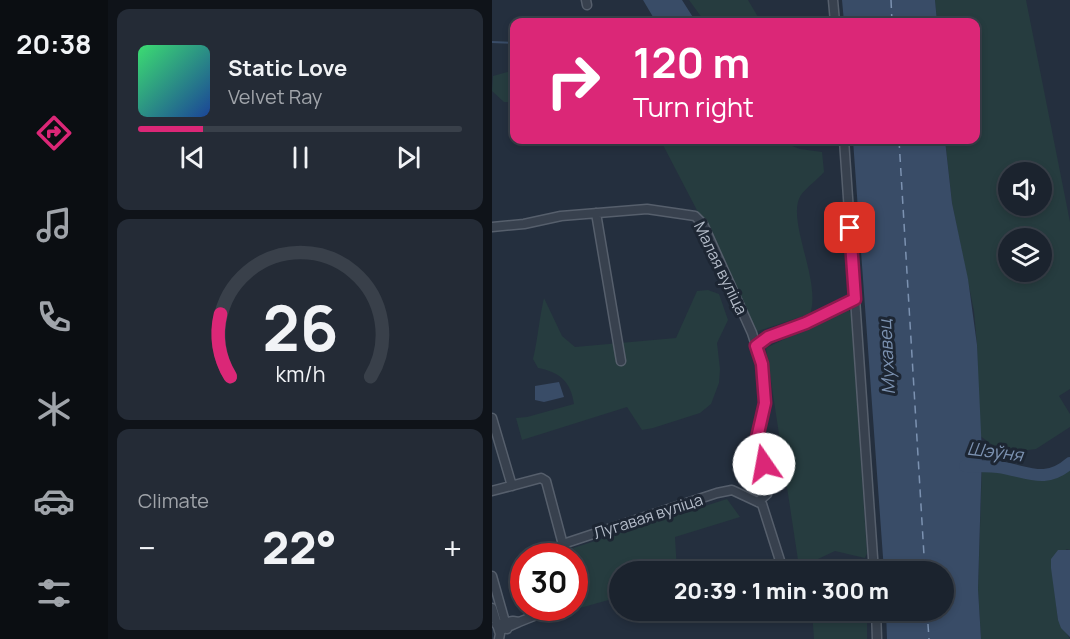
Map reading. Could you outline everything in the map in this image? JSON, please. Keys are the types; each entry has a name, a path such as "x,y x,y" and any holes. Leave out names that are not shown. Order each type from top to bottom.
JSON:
{"street":[{"path":"833,0 834,18"},
{"path":"844,144 873,561"},
{"name":"Малая вуліца","path":"492,227 524,224 561,216 647,209 695,216 703,224 756,346"},
{"path":"596,213 621,361"},
{"path":"780,561 765,508 758,502 770,486 757,438 765,403 762,364 756,346 768,337 806,323 855,299"},
{"path":"492,418 512,486"},
{"path":"492,491 541,478 546,481 563,543"},
{"name":"Лугавая вуліца","path":"566,543 717,493 732,490 758,502"},
{"path":"492,576 501,629"},
{"path":"492,608 501,629"},
{"path":"876,621 877,639"}],"green space":[{"path":"689,0 748,0 759,18 702,18"},
{"path":"935,0 1026,0 1070,222 1070,389 1059,396 1070,414 1070,427 1036,449 1003,453 979,435 974,311 952,203 945,144 980,144 980,18 937,18"},
{"path":"510,71 510,102 504,102 492,91 493,76"},
{"path":"661,144 787,144 800,149 822,152 824,172 801,195 797,206 797,219 811,285 810,314 755,332 714,243"},
{"path":"708,290 719,294 728,320 717,343 719,383 711,404 700,413 642,430 627,407 522,440 516,418 574,404 570,390 563,379 552,372 538,368 533,359 544,298 562,336 575,347 676,338 697,291"},
{"path":"848,308 851,315 867,553 865,558 835,551 814,561 798,561 766,348"},
{"path":"1070,463 1070,550 1067,549 1051,560 1058,620 1070,639 981,639 978,589 982,466 1048,475"},
{"path":"727,499 740,517 675,537 676,561 609,561 609,600 588,606 588,543"},
{"path":"813,621 867,621 867,639 814,639"}],"water":[{"path":"643,0 682,0 693,18 654,18"},
{"path":"842,0 935,0 937,18 844,18"},
{"name":"Мухавец","path":"853,144 945,144 952,203 968,279 977,345 982,454 978,589 981,639 887,639 886,621 954,621 954,561 883,561"},
{"path":"559,382 564,397 544,402 535,400 535,386"},
{"path":"1058,550 1070,550 1070,637 1061,628 1058,620 1051,559"}],"waterway":[{"path":"492,42 510,43"},
{"name":"Шэўня","path":"965,466 998,467 1044,475 1061,470 1070,463"}],"ferry route":[{"path":"891,0 892,18"},
{"path":"899,144 924,561"},
{"path":"928,621 929,639"}],"route":[{"path":"764,464 757,438 765,403 762,364 756,346 768,337 806,323 855,299 850,228"}]}
